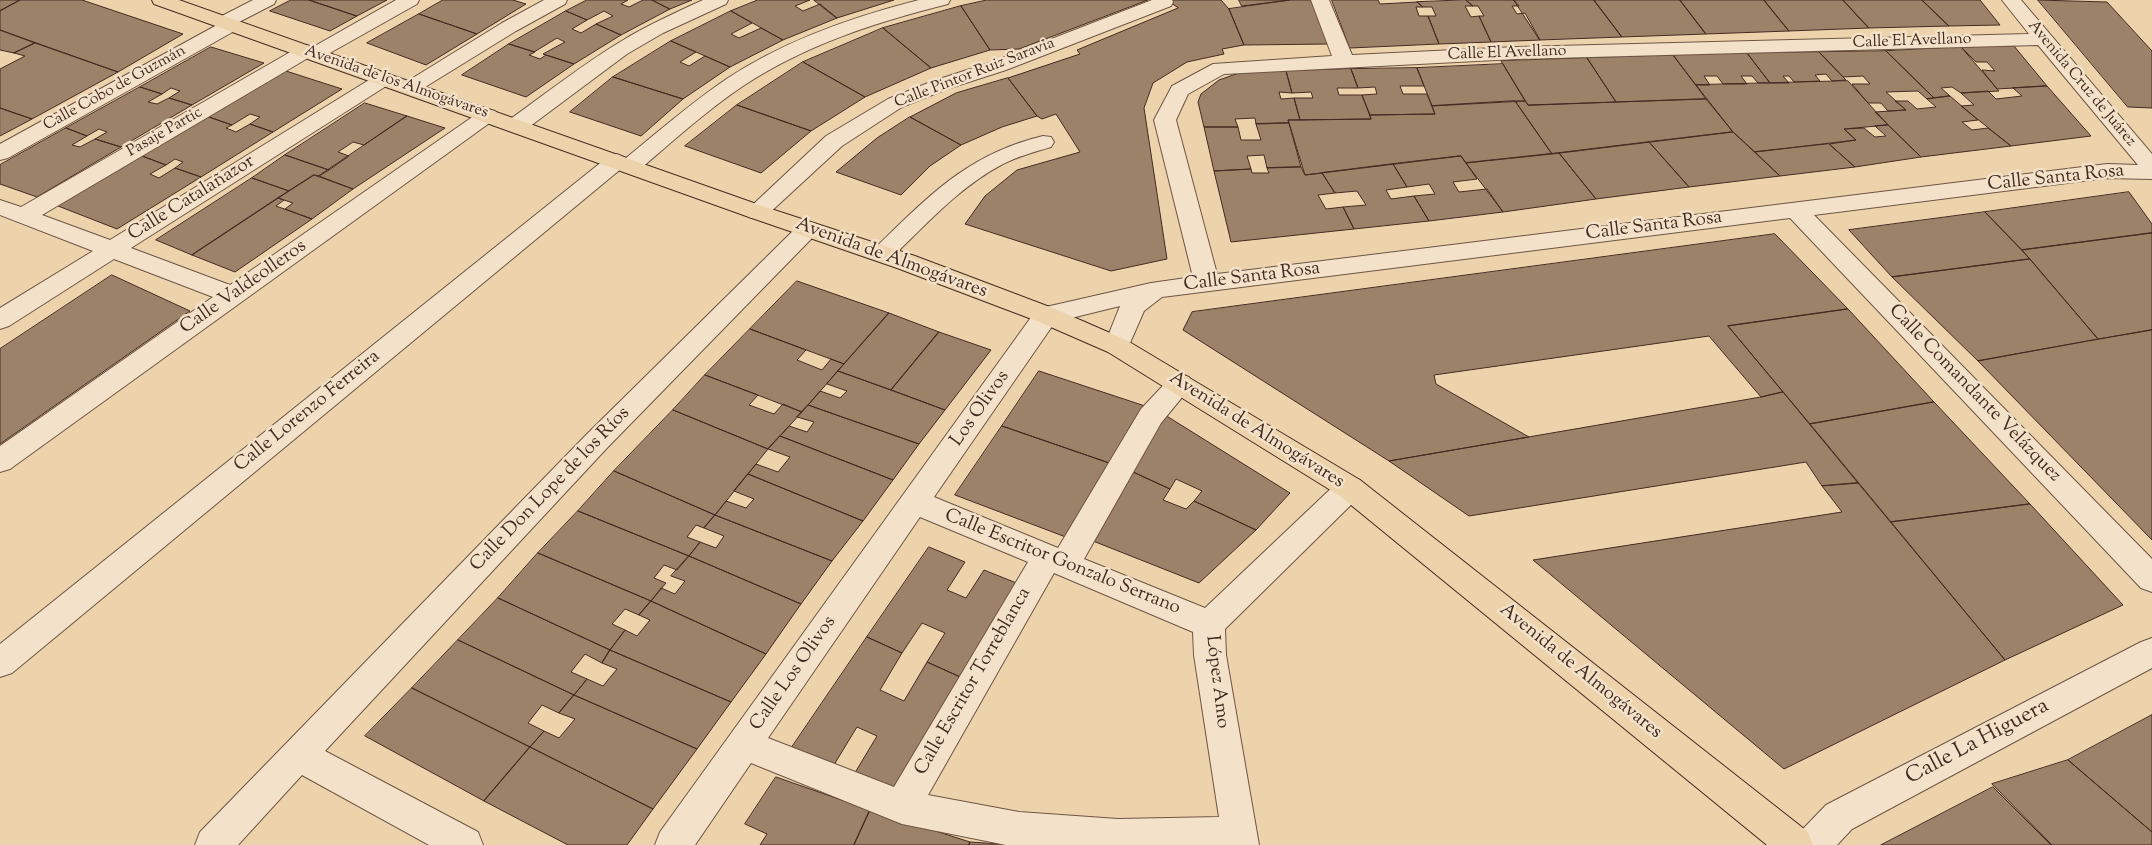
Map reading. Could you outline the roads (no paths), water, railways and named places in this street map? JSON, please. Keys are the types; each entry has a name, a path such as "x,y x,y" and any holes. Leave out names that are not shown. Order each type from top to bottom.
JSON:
{"main road":[{"name":"Avenida de los Almogávares","path":"161,0 624,163"},
{"name":"Avenida de Almogávares","path":"624,163 757,212 882,254 1046,315 1117,346 1350,488 1795,845"}],"street":[{"name":"Calle Cobo de Guzmán","path":"0,153 266,0"},
{"name":"Pasaje Partic","path":"24,215 310,52 410,0"},
{"path":"410,88 558,0"},
{"path":"517,125 584,74 621,49 719,0"},
{"name":"Calle Lorenzo Ferreira","path":"0,663 624,163 716,96 751,72 783,55 865,21 941,0"},
{"path":"1320,0 1344,61"},
{"name":"Avenida Cruz de Juárez","path":"2011,0 2152,168"},
{"name":"Calle Pintor Ruiz Saravia","path":"757,212 834,141 895,103 940,85 999,66 1164,2"},
{"name":"Calle El Avellano","path":"1208,283 1165,120 1179,90 1220,68 1516,54 2043,39"},
{"name":"Calle Catalañazor","path":"0,320 384,78"},
{"name":"Calle Valdeolleros","path":"0,461 488,115"},
{"path":"882,254 949,191 968,176 992,161 1043,142"},
{"name":"Calle Santa Rosa","path":"1046,315 1156,290 1208,283 2107,171 2152,172"},
{"path":"0,207 234,296"},
{"name":"Calle Comandante Velázquez","path":"1795,209 2152,579"},
{"name":"Calle Don Lope de los Ríos","path":"214,845 298,754 596,442 808,229"},
{"name":"Calle Santa Rosa","path":"1117,346 1133,306 1156,290"},
{"name":"Los Olivos","path":"915,502 1046,315"},
{"name":"Calle Escritor Torreblanca","path":"902,807 1056,561 1151,416 1180,384"},
{"name":"López Amo","path":"1240,840 1210,655 1209,624 1350,488"},
{"name":"Calle Escritor Gonzalo Serrano","path":"915,502 1209,624"},
{"name":"Calle Los Olivos","path":"673,845 915,502"},
{"name":"Calle La Higuera","path":"1813,845 1839,817 2152,652"},
{"path":"744,744 902,807 1019,830 1118,837 1240,840"},
{"path":"298,754 465,845"}]}
